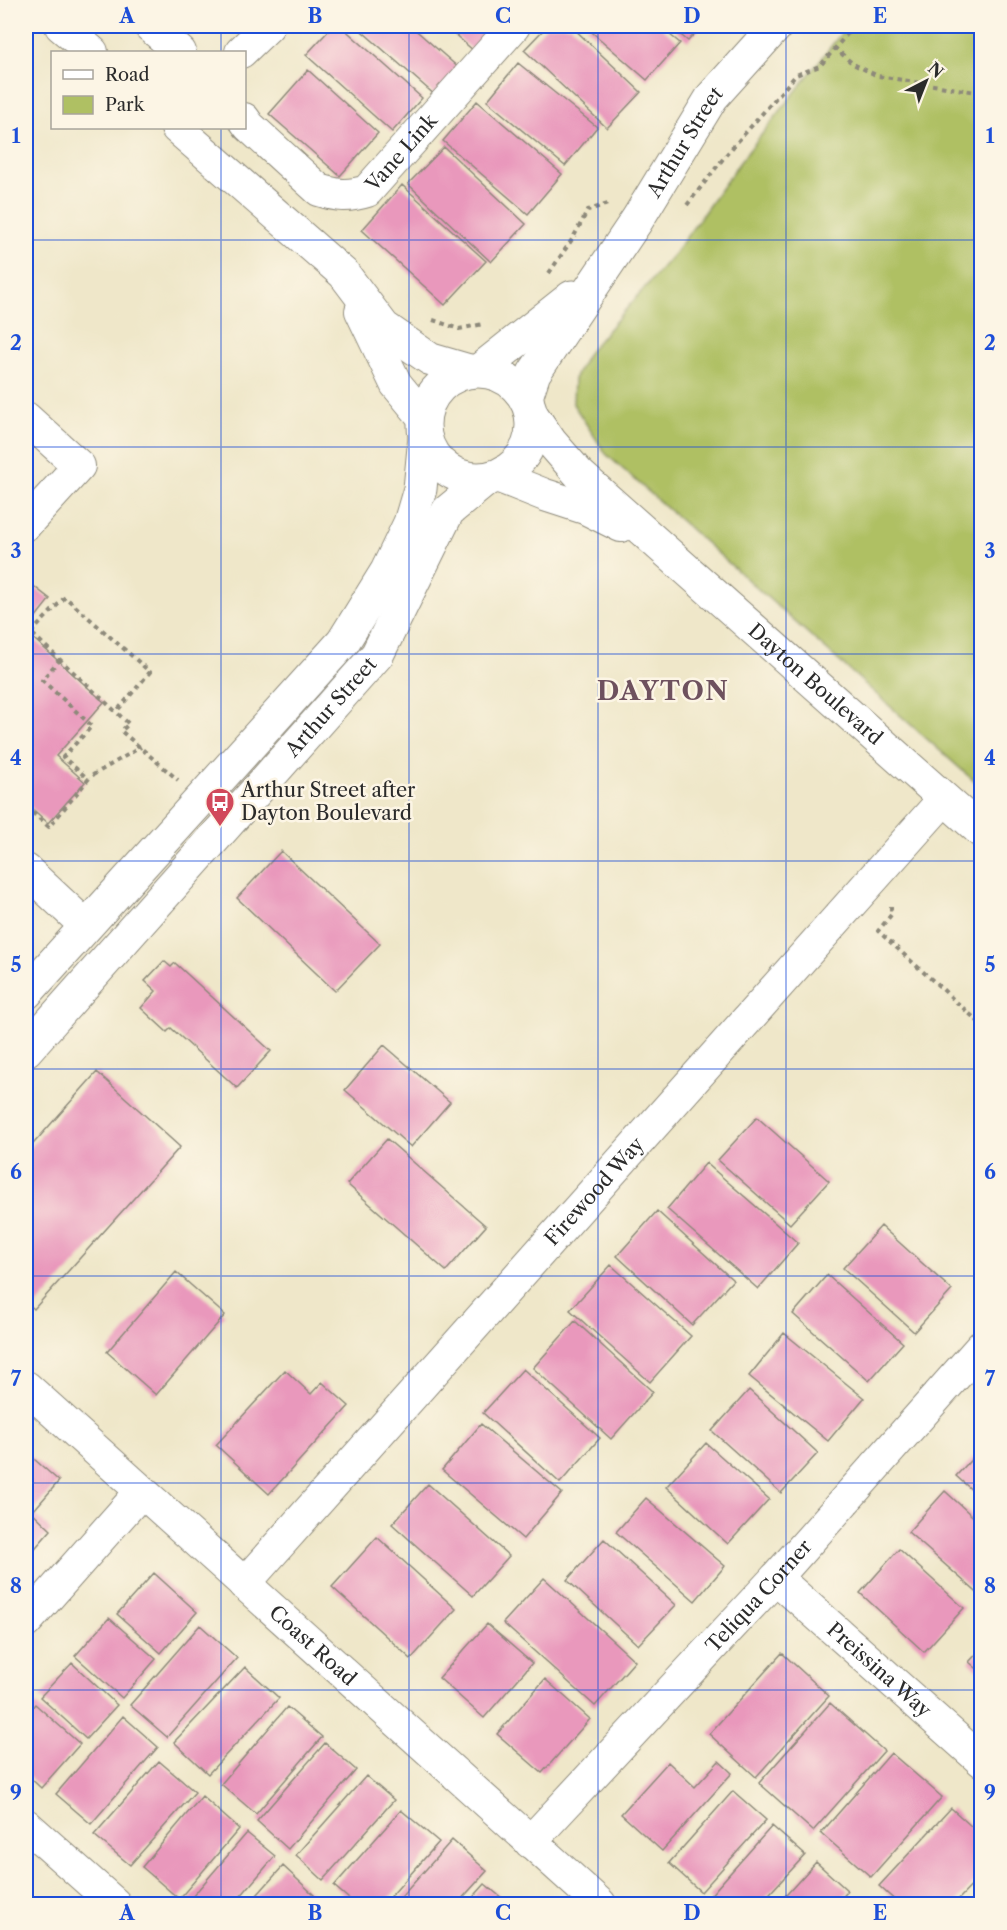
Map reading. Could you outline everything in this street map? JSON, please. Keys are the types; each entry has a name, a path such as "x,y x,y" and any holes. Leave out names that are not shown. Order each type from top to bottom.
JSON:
{"street":[{"path":"61,26 91,51"},
{"path":"150,26 179,51"},
{"path":"242,51 268,26"},
{"name":"Vane Link","path":"246,122 319,190 334,195 353,196 367,190 514,26"},
{"name":"Arthur Street","path":"529,407 527,393 534,373 638,220 712,98 776,26"},
{"path":"178,129 344,274 384,327 430,358 499,375 522,393 529,407 532,436 516,464 492,477 465,478 447,469 433,455 424,427 396,384 344,274"},
{"name":"Arthur Street","path":"476,371 552,315 604,268"},
{"path":"424,427 426,408 437,389 453,376 476,371"},
{"name":"Dayton Boulevard","path":"529,407 551,442 579,474 981,832"},
{"path":"26,418 79,466 26,524"},
{"name":"Arthur Street","path":"26,993 343,642 387,571 410,524 420,489 424,427"},
{"name":"Arthur Street","path":"26,1050 377,655 448,511 492,477"},
{"name":"Dayton Boulevard","path":"492,477 585,508 612,524 650,536"},
{"name":"Firewood Way","path":"244,1584 944,799"},
{"path":"26,870 86,926"},
{"name":"Teliqua Corner","path":"530,1842 776,1578 981,1346"},
{"name":"Coast Road","path":"26,1387 600,1905"},
{"path":"26,1622 141,1492"},
{"name":"Preissina Way","path":"776,1578 981,1761"},
{"path":"26,1825 115,1905"}],"path":[{"path":"684,209 726,155 796,75 820,66 854,26"},
{"path":"834,47 853,64 878,76 981,93"},
{"path":"548,274 573,238 588,210 655,190"},
{"path":"423,354 448,326"},
{"path":"31,633 65,597 150,672 116,712"},
{"path":"26,628 129,724 121,731 184,785"},
{"path":"60,660 42,680 92,726 63,757 88,779"},
{"path":"26,810 27,808 49,827 88,779 141,747"}],"green space":[{"path":"847,26 981,26 981,787 606,454 573,404 574,379 588,353 675,253 740,162"}],"building":[{"path":"333,26 341,26 422,98 392,132 306,55"},
{"path":"356,26 411,26 460,69 436,96"},
{"path":"445,26 496,26 474,51"},
{"path":"547,26 571,26 641,92 607,128 524,50"},
{"path":"585,26 659,26 680,43 647,80"},
{"path":"670,26 702,26 688,41"},
{"path":"518,63 597,127 565,166 487,101"},
{"path":"308,70 378,133 340,176 269,114"},
{"path":"477,101 562,174 528,214 443,141"},
{"path":"444,147 526,224 491,262 408,184"},
{"path":"402,185 486,261 445,305 362,230"},
{"path":"27,581 50,599 35,618 26,610"},
{"path":"26,632 104,702 56,756 85,782 48,823 26,803"},
{"path":"281,851 380,944 335,991 237,898"},
{"path":"164,961 171,967 175,963 271,1051 237,1088 171,1028 167,1032 141,1008 156,991 145,981"},
{"path":"384,1045 450,1102 411,1147 345,1090"},
{"path":"97,1072 180,1147 34,1309 26,1302 26,1152"},
{"path":"757,1117 829,1181 790,1224 718,1160"},
{"path":"387,1139 486,1226 446,1271 347,1184"},
{"path":"706,1163 798,1243 758,1289 667,1209"},
{"path":"657,1211 733,1280 692,1325 617,1256"},
{"path":"881,1226 952,1290 914,1332 843,1268"},
{"path":"611,1265 691,1336 650,1382 570,1310"},
{"path":"176,1272 225,1315 156,1395 107,1352"},
{"path":"827,1275 903,1343 869,1381 793,1314"},
{"path":"575,1321 653,1392 611,1439 533,1368"},
{"path":"784,1333 864,1398 828,1441 749,1376"},
{"path":"523,1369 600,1438 560,1483 483,1413"},
{"path":"285,1370 311,1394 322,1382 349,1406 269,1494 216,1445"},
{"path":"749,1390 818,1453 781,1493 712,1431"},
{"path":"481,1424 562,1493 523,1539 442,1470"},
{"path":"706,1443 769,1499 728,1544 666,1487"},
{"path":"982,1448 982,1499 956,1476"},
{"path":"26,1452 59,1481 34,1510 26,1502"},
{"path":"428,1484 509,1556 473,1596 392,1524"},
{"path":"945,1491 982,1525 982,1597 908,1532"},
{"path":"646,1498 725,1566 695,1601 616,1532"},
{"path":"26,1506 51,1530 30,1554 26,1550"},
{"path":"377,1537 456,1609 411,1659 332,1587"},
{"path":"604,1539 676,1605 638,1645 567,1580"},
{"path":"899,1549 964,1608 924,1652 860,1593"},
{"path":"154,1573 197,1612 161,1653 117,1614"},
{"path":"544,1578 635,1661 595,1706 503,1623"},
{"path":"109,1618 156,1659 122,1698 75,1656"},
{"path":"487,1624 532,1663 484,1718 439,1678"},
{"path":"200,1625 237,1658 167,1737 130,1705"},
{"path":"982,1648 982,1673 969,1662"},
{"path":"782,1653 829,1696 756,1777 709,1734"},
{"path":"72,1663 117,1705 86,1739 40,1697"},
{"path":"245,1667 279,1698 208,1774 174,1742"},
{"path":"545,1679 590,1719 542,1773 497,1734"},
{"path":"830,1703 884,1751 813,1831 759,1783"},
{"path":"35,1704 80,1744 41,1788 26,1774 26,1715"},
{"path":"287,1707 322,1737 256,1814 221,1784"},
{"path":"123,1716 158,1747 91,1824 56,1794"},
{"path":"325,1743 356,1770 288,1849 257,1821"},
{"path":"891,1753 942,1797 871,1877 821,1833"},
{"path":"159,1761 195,1792 130,1865 94,1835"},
{"path":"719,1761 732,1773 662,1851 621,1814 668,1762 695,1787"},
{"path":"366,1776 394,1800 323,1880 296,1855"},
{"path":"733,1791 766,1820 701,1892 669,1863"},
{"path":"202,1796 239,1829 179,1899 142,1867"},
{"path":"951,1808 982,1836 982,1875 954,1904 899,1904 879,1886"},
{"path":"401,1810 439,1842 384,1904 355,1904 334,1886"},
{"path":"772,1826 805,1855 760,1904 716,1904 708,1898"},
{"path":"247,1833 275,1856 234,1904 186,1904"},
{"path":"452,1840 487,1871 457,1904 395,1904"},
{"path":"816,1862 848,1891 836,1904 778,1904"},
{"path":"283,1866 314,1895 305,1904 249,1904"},
{"path":"485,1884 509,1904 467,1904"}],"place":[{"name":"Arthur Street after Dayton Boulevard","path":"220,828"}],"district":[{"name":"DAYTON","path":"663,691"}]}
